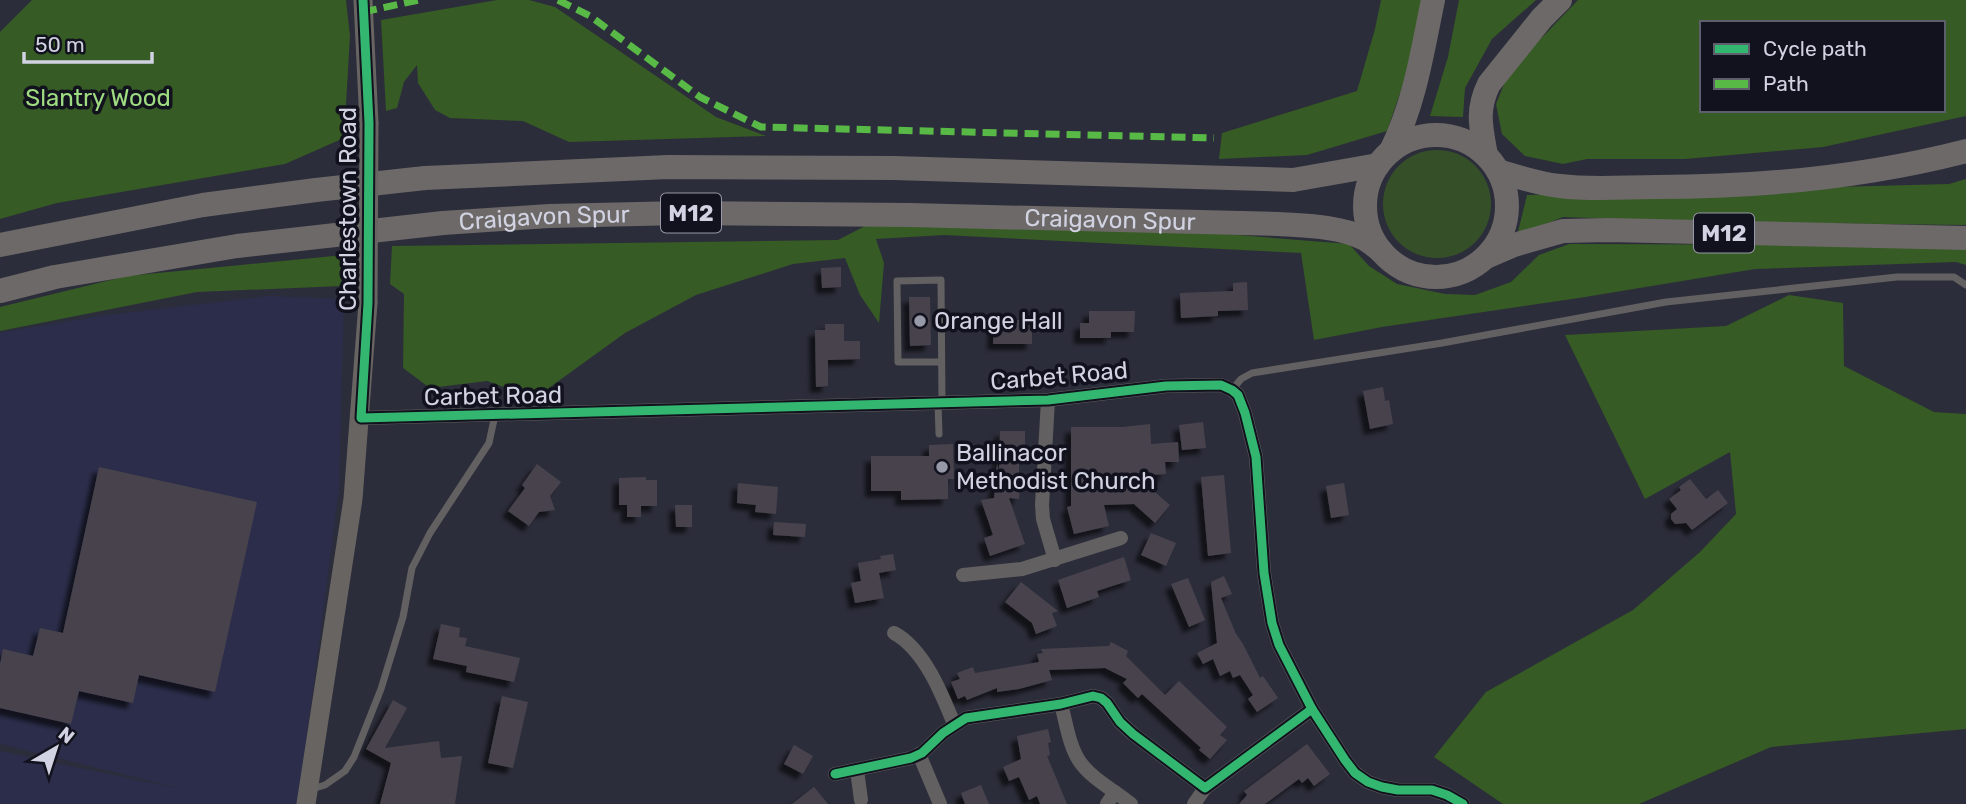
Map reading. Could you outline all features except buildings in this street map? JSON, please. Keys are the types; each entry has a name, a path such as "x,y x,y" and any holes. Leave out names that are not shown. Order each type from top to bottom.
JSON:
{"highway":[{"path":"1381,251 1370,232 1365,198 1368,184 1403,126 1412,101 1433,0"},
{"path":"1486,257 1497,243 1505,224 1507,206 1505,187 1492,163 1480,114 1484,95 1496,73 1560,0"},
{"name":"M12","path":"1384,158 1408,141 1432,135 1460,139 1492,163 1523,179 1560,186 1719,187 1816,178 1930,160 1966,151"},
{"name":"Craigavon Spur","path":"0,245 203,205 425,178 668,166 894,168 1293,180 1384,158"},
{"name":"Craigavon Spur","path":"0,291 55,277 237,246 443,223 549,216 683,213 910,215 1279,224 1327,228 1348,233 1362,237 1381,251"},
{"name":"M12","path":"1381,251 1395,264 1414,273 1448,276 1468,270 1486,257 1514,245 1563,231 1966,238"}],"main road":[{"name":"Charlestown Road","path":"307,797 353,499 361,418 368,303 369,123 363,0"}],"street":[{"name":"Carbet Road","path":"361,418 1048,400 1213,383 1232,390"},
{"path":"1232,390 1242,402 1256,457 1264,573 1272,623 1279,645 1312,709 1345,760 1355,773 1368,782 1398,790 1432,790 1463,804"},
{"path":"1048,400 1042,505 1043,519 1055,560"},
{"path":"963,575 1022,569 1121,538"},
{"path":"894,633 908,642 920,658 941,691 954,724"},
{"path":"835,774 911,758 954,724 966,718 1060,704 1093,696 1107,703 1120,722 1133,734 1205,788"},
{"path":"1060,704 1080,762 1111,798 1131,804"},
{"path":"1194,804 1205,788 1312,709"},
{"path":"919,754 940,804"},
{"path":"857,770 861,800"}],"lane":[{"path":"1232,390 1241,379 1252,373 1442,343 1666,302 1897,277 1954,277 1966,285"},
{"path":"939,434 941,362 941,281 897,281 898,362 941,362"},
{"path":"307,797 345,771 354,757 381,689 402,617 412,568 430,533 489,443 495,415"}],"shaded area":[{"path":"268,296 344,299 339,490 298,804 0,804 0,751 190,791 0,744 0,333 99,316"}],"green space":[{"name":"Slantry Wood","path":"32,0 346,0 350,36 344,138 285,164 57,203 0,219 0,32"},
{"path":"497,0 529,0 555,7 716,117 766,136 569,142 523,121 450,118 435,110 418,83 417,65 404,82 397,108 386,111 381,20"},
{"path":"1381,0 1423,0 1408,70 1387,131 1307,155 1219,159 1222,133 1357,91"},
{"path":"1459,0 1536,0 1492,39 1465,88 1463,117 1430,116 1448,57"},
{"path":"1578,0 1966,0 1966,116 1823,147 1685,159 1587,159 1563,164 1525,156 1502,134 1496,104 1509,72"},
{"path":"1437,150 1458,154 1475,166 1487,183 1491,204 1487,225 1475,242 1458,254 1437,258 1416,254 1399,242 1387,225 1383,204 1387,183 1399,166 1416,154"},
{"path":"1966,179 1966,225 1707,222 1563,217 1517,236 1527,195 1949,184"},
{"path":"871,223 1225,234 1349,244 1369,266 1397,284 1445,294 1475,295 1511,282 1539,255 1569,244 1966,248 1966,265 1956,262 1755,269 1314,340 1301,253 944,235 876,239 884,263 879,323 860,295 845,258 793,264 696,295 625,333 535,398 487,381 430,388 403,368 404,294 390,284 392,246 838,240"},
{"path":"344,255 341,286 197,292 0,331 0,307 127,276"},
{"path":"1789,295 1843,303 1844,366 1934,412 1966,414 1966,729 1771,747 1639,804 1503,804 1434,757 1486,692 1633,610 1700,552 1736,514 1730,452 1645,499 1565,335 1726,326"}],"marked path":[{"path":"363,12 419,0"},
{"path":"558,0 590,16 700,97 761,127 1214,138"}],"cycle path":[{"path":"363,0 369,123 368,303 361,418 1048,400 1166,386 1221,385 1238,395 1245,413 1256,457 1264,573 1272,623 1279,645 1312,709 1345,760 1355,773 1368,782 1398,790 1432,790 1463,804"},
{"path":"835,774 911,758 922,753 943,733 966,718 1061,704 1093,696 1107,703 1120,722 1133,734 1205,788 1312,709"}],"place":[{"name":"Orange Hall","path":"920,321"},
{"name":"Ballinacor Methodist Church","path":"942,467"}]}
